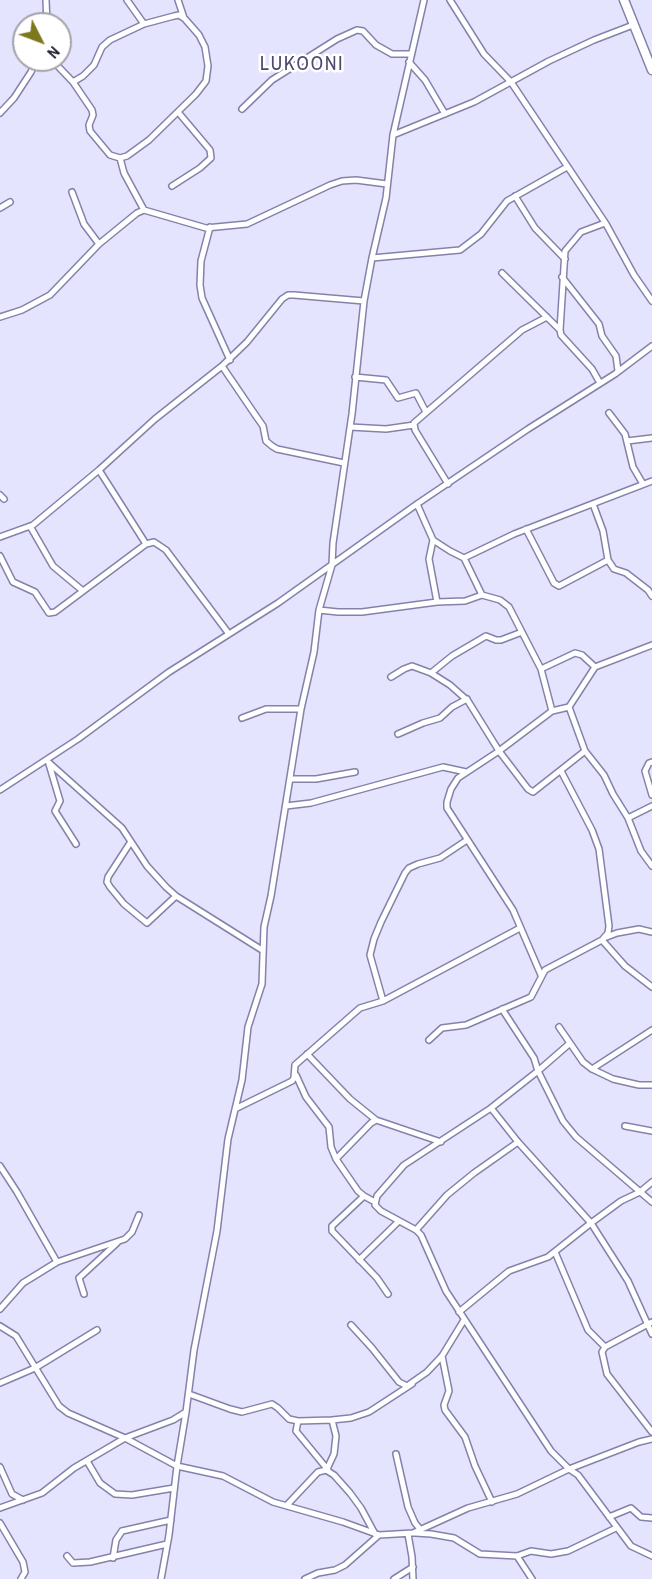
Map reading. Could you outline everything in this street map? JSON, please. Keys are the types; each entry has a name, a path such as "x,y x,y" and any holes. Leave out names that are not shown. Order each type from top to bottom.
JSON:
{"main road":[{"path":"624,0 652,70"}],"street":[{"path":"127,0 144,24"},
{"path":"178,0 185,19"},
{"path":"161,1579 194,1350 217,1231 228,1138 237,1108 249,1028 263,979 264,927 301,710 314,652 320,610 332,565 364,301 386,198 393,135 424,0"},
{"path":"450,0 484,54 511,82 605,223 652,301"},
{"path":"63,72 73,82 93,113 88,127 90,131 110,155 120,158 127,156 149,140 206,81 208,66 205,47 199,35 185,19 179,15 174,16 144,24 110,40 102,47 94,65 73,82"},
{"path":"393,135 474,102 594,40 633,25"},
{"path":"242,109 272,80 337,39 357,30 363,31 376,45 392,54 410,54"},
{"path":"408,62 425,80 445,114"},
{"path":"0,112 14,98 31,72"},
{"path":"172,186 211,158 210,150 178,112"},
{"path":"120,158 124,172 144,210"},
{"path":"372,258 460,250 481,234 503,205 567,167"},
{"path":"0,317 22,310 50,295 99,244 136,213 144,210 210,227 247,224 342,181 356,180 387,184"},
{"path":"72,192 84,224 99,244"},
{"path":"515,196 535,228 566,259"},
{"path":"0,208 10,202"},
{"path":"600,383 592,369 561,335 560,330 562,277 567,248 579,233 605,223"},
{"path":"210,227 201,261 200,285 202,298 230,360"},
{"path":"502,273 560,330"},
{"path":"562,277 599,324 602,336 616,356 618,371"},
{"path":"0,537 30,526 99,470 155,419 230,360 247,342 277,302 288,295 364,301"},
{"path":"350,427 386,429 414,425 426,412 522,330 547,317"},
{"path":"0,790 47,761 144,688 278,603 417,504 652,346"},
{"path":"222,366 263,426 267,441 272,446 344,463"},
{"path":"356,377 386,380 398,398 416,393 426,412"},
{"path":"609,413 625,434 633,467 643,484"},
{"path":"414,425 448,484"},
{"path":"627,441 652,438"},
{"path":"99,470 146,544"},
{"path":"464,558 526,529 652,481"},
{"path":"417,504 433,540 464,558 482,595"},
{"path":"593,504 603,531 608,560 614,569 626,573 652,596"},
{"path":"30,526 52,566 83,591"},
{"path":"526,529 554,583 559,585 608,560"},
{"path":"433,540 429,559 437,602"},
{"path":"0,556 13,582 35,592 49,613 55,612 146,544 154,542 162,546 229,634"},
{"path":"320,610 362,612 437,602 465,601 482,595 500,600 509,607 541,669 552,711"},
{"path":"431,673 452,656 486,636 496,640 522,632"},
{"path":"541,975 513,910 447,808 451,789 458,778 499,751 552,711 569,707 595,667 652,645"},
{"path":"541,669 575,653 582,655 595,667"},
{"path":"391,677 412,666 431,673 450,685 467,699 499,751 528,789 533,792 585,751"},
{"path":"398,734 440,718 452,707 467,699"},
{"path":"569,707 585,751 604,775 628,818 641,851 652,866"},
{"path":"242,718 266,708 301,710"},
{"path":"47,761 122,828 147,866 176,896 262,950"},
{"path":"47,761 60,801 55,811 75,844"},
{"path":"652,762 645,771 652,795"},
{"path":"286,806 311,803 443,767 466,772"},
{"path":"561,771 592,830 599,849 609,926 603,939"},
{"path":"290,779 316,779 355,772"},
{"path":"628,818 652,806"},
{"path":"383,1001 370,955 374,939 405,873 409,868 418,864 440,858 467,840"},
{"path":"130,843 107,881 124,904 147,923 176,896"},
{"path":"237,1108 291,1081 294,1078 295,1065 360,1008 383,1001 520,928"},
{"path":"429,1040 442,1028 466,1025 522,1003 531,997 545,970 603,939 617,933 639,929 652,932"},
{"path":"603,939 625,966 652,987"},
{"path":"502,1009 534,1058 538,1071 564,1121 576,1137 652,1202"},
{"path":"559,1027 583,1062 592,1069 614,1079 639,1085 652,1085"},
{"path":"592,1069 652,1030"},
{"path":"375,1202 377,1196 399,1169 491,1108 569,1044"},
{"path":"307,1054 350,1100 376,1120 441,1142"},
{"path":"294,1073 306,1098 329,1127 331,1147 336,1159 364,1196 375,1202 381,1211 421,1235 446,1291 551,1451 578,1475 631,1546 652,1556"},
{"path":"491,1108 518,1142 591,1223 628,1281 650,1324 652,1334"},
{"path":"336,1159 376,1120"},
{"path":"625,1126 652,1131"},
{"path":"416,1230 447,1195 518,1142"},
{"path":"0,1166 57,1262"},
{"path":"459,1312 509,1271 548,1257 621,1201 640,1192 652,1182"},
{"path":"364,1196 332,1226 332,1231 377,1278 388,1293"},
{"path":"84,1294 79,1278 130,1235 139,1215"},
{"path":"359,1260 399,1221"},
{"path":"0,1308 23,1284 57,1262 119,1242"},
{"path":"555,1252 588,1330 605,1347"},
{"path":"189,1394 242,1412 272,1404 289,1419 298,1421 351,1418 369,1412 412,1384 442,1356 464,1320"},
{"path":"650,1324 605,1347 602,1352 607,1374 652,1432"},
{"path":"351,1325 399,1382 407,1386 412,1384"},
{"path":"0,1326 16,1336 59,1406 68,1413 125,1438 177,1466 223,1476 273,1502 343,1522 377,1535 431,1534 454,1538 480,1554 517,1556 531,1551 551,1554 568,1551 616,1528"},
{"path":"0,1383 34,1368 97,1330"},
{"path":"442,1356 449,1391 444,1405 445,1410 465,1437 475,1466 492,1502"},
{"path":"0,1508 51,1488 66,1473 125,1438 174,1420 186,1412"},
{"path":"328,1470 334,1454 336,1436 332,1420"},
{"path":"298,1421 296,1431 328,1470 341,1482 361,1508 377,1535"},
{"path":"410,1534 468,1508 530,1488 569,1469 652,1439"},
{"path":"396,1454 408,1507 420,1529"},
{"path":"87,1461 100,1483 115,1494 132,1495 174,1488"},
{"path":"0,1467 12,1494 24,1500"},
{"path":"287,1505 318,1472 328,1470"},
{"path":"609,1517 631,1508 641,1516 652,1518"},
{"path":"113,1558 116,1540 121,1532 171,1520"},
{"path":"0,1523 23,1562 25,1572 21,1579"},
{"path":"410,1534 413,1579"},
{"path":"305,1579 345,1565 377,1535"},
{"path":"67,1556 70,1562 76,1563 113,1558 167,1544"},
{"path":"517,1556 532,1579"},
{"path":"394,1579 413,1567"}],"district":[{"name":"LUKOONI","path":"302,65"}]}
